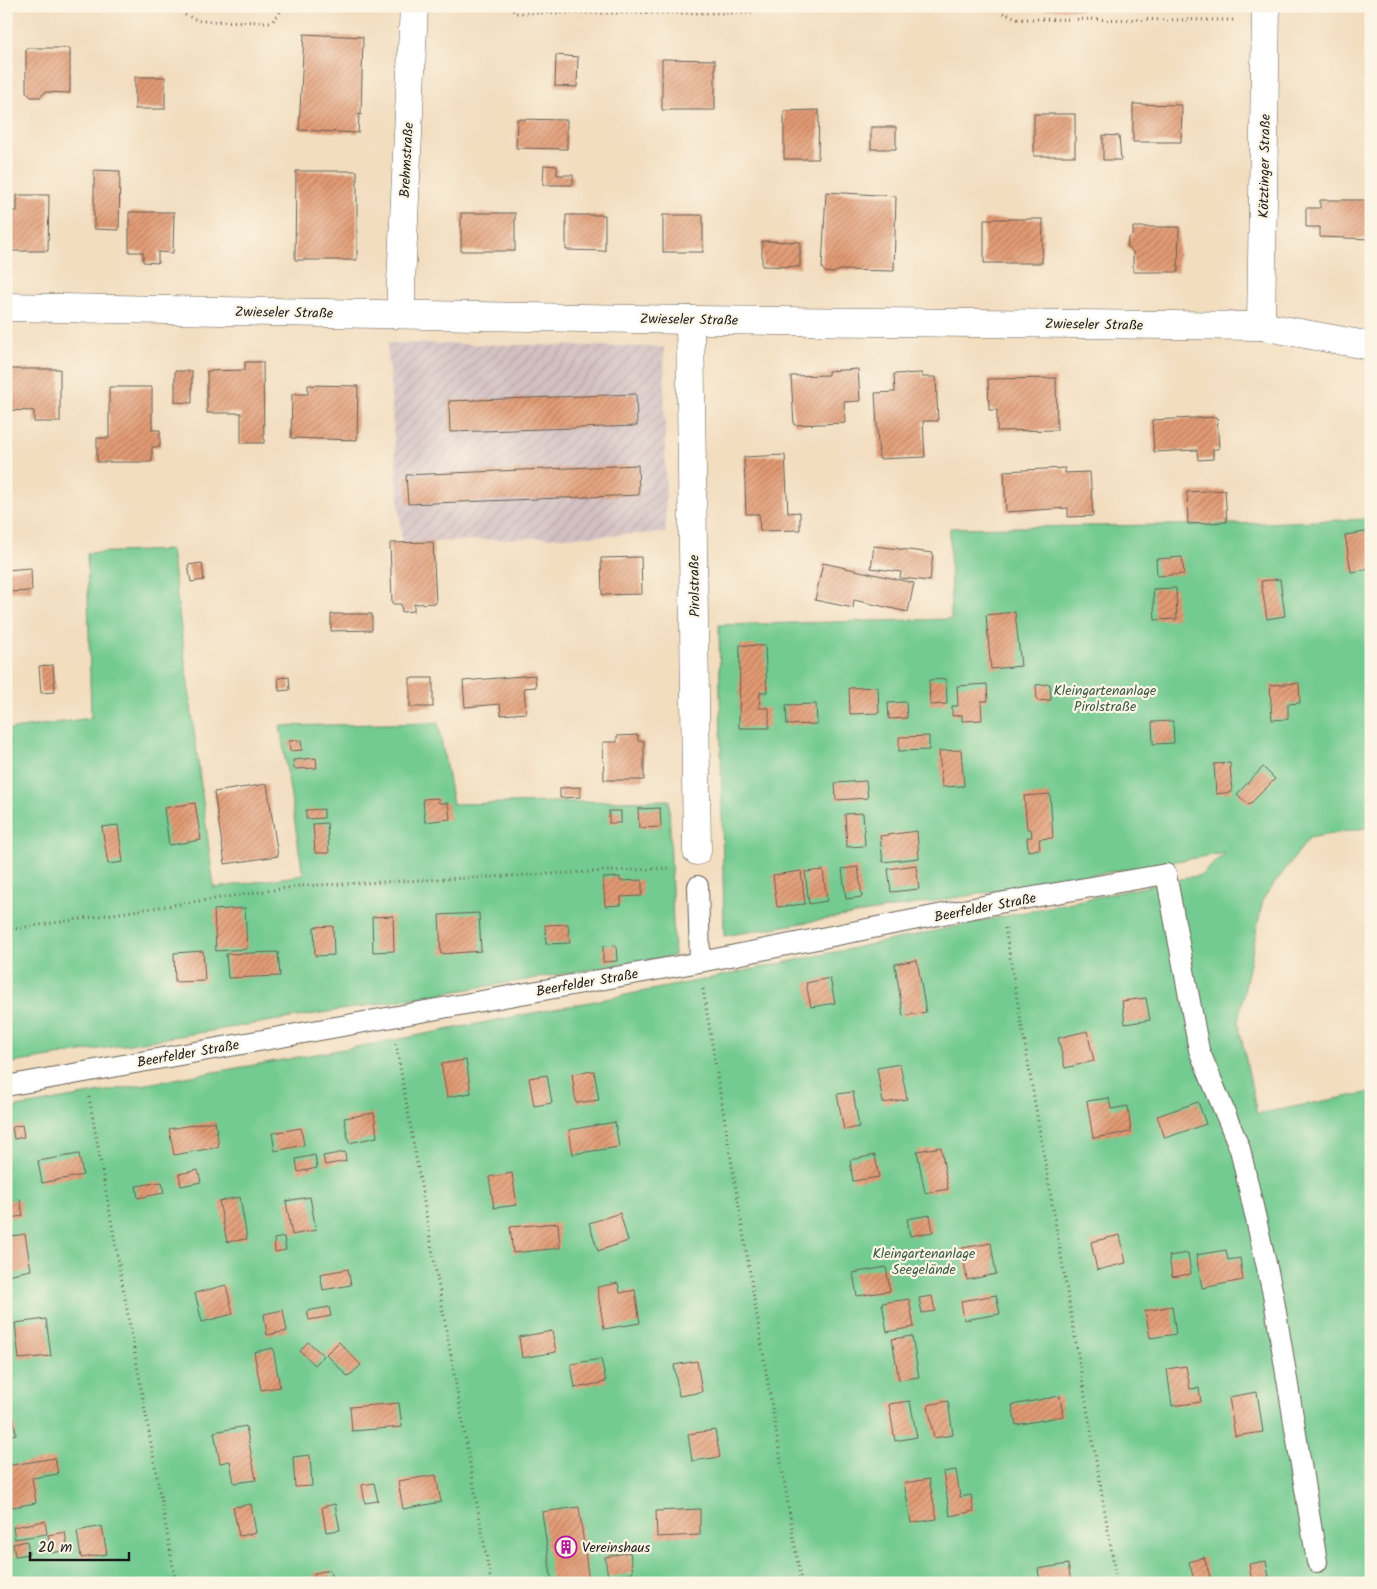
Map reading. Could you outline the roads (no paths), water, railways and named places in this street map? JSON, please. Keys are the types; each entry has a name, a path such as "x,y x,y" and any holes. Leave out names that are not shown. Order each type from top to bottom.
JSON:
{"street":[{"name":"Brehmstraße","path":"401,314 400,283 414,6"},
{"name":"Kötztinger Straße","path":"1261,326 1266,13"},
{"name":"Zwieseler Straße","path":"6,307 690,320 1261,326 1371,346"},
{"name":"Pirolstraße","path":"688,860 690,320"}],"lane":[{"name":"Beerfelder Straße","path":"6,1086 391,1016 701,971 999,903 1166,874 1199,1050 1240,1149 1274,1294 1317,1562"},
{"path":"698,886 701,971"}],"place":[{"name":"Vereinshaus","path":"566,1547"}],"park label":[{"name":"Kleingartenanlage Pirolstraße","path":"1105,698"},
{"name":"Kleingartenanlage Seegelände","path":"924,1262"}]}
